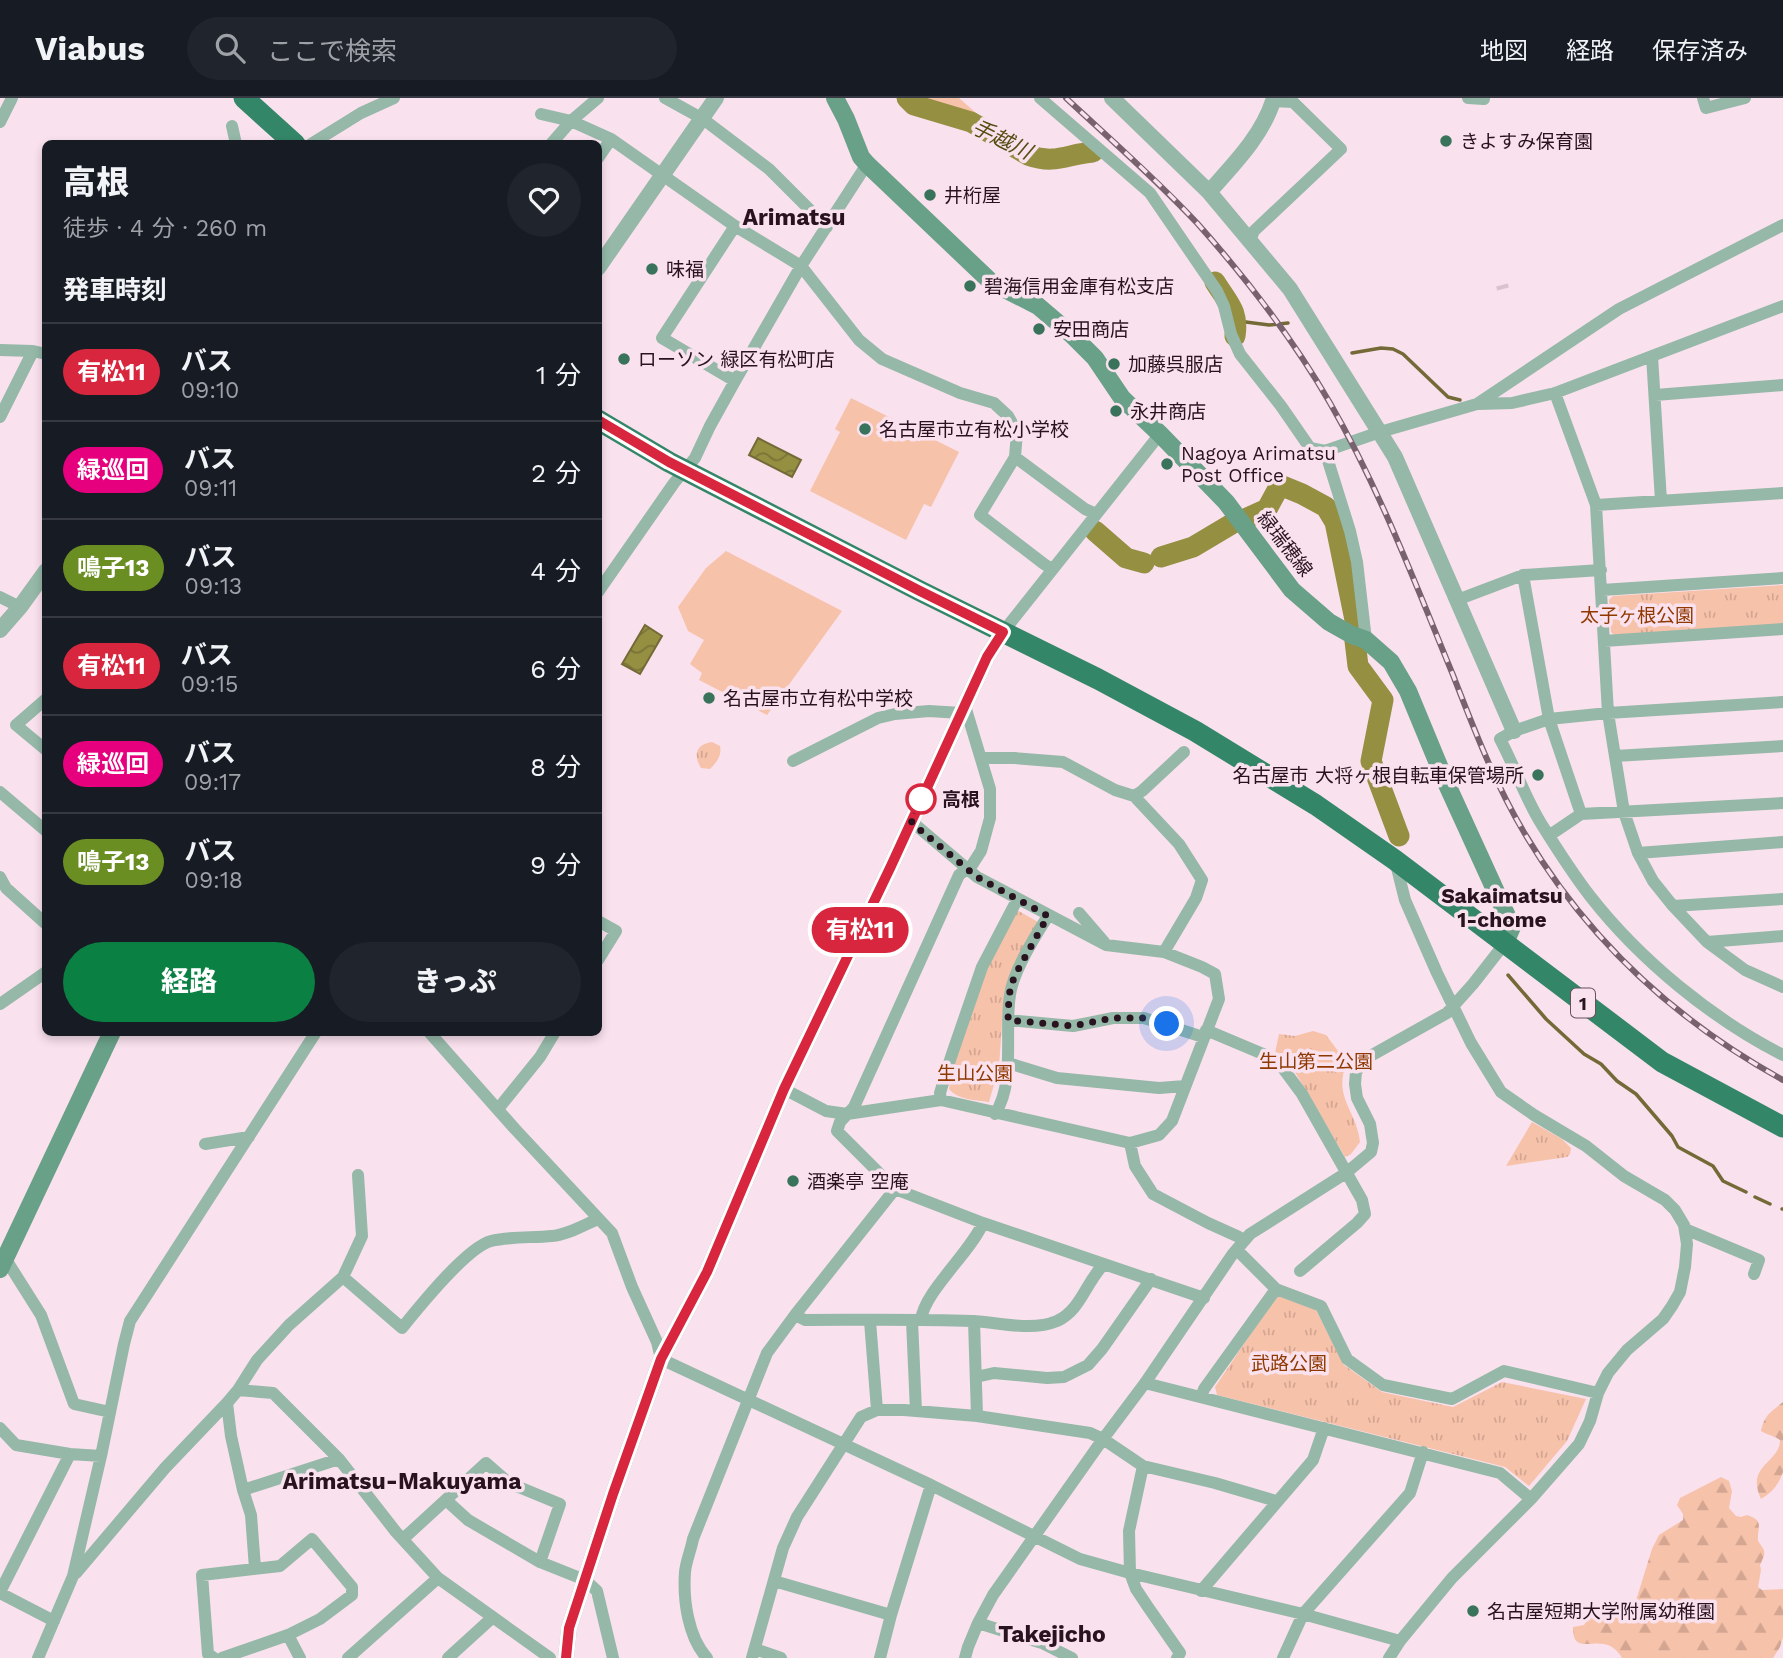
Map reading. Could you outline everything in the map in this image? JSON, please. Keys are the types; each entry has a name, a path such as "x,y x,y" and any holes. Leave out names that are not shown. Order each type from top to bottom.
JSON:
{"highway":[{"path":"244,98 291,140"},
{"name":"1","path":"602,422 669,462 1098,679 1195,731 1316,805 1395,860 1662,1062 1783,1127"}],"main road":[{"name":"緑瑞穂線","path":"835,98 861,157 991,282 1038,306 1072,335 1095,358 1122,398 1226,502 1292,590 1329,622 1359,637 1391,662 1408,691 1511,927 1505,943"},
{"path":"3,1264 110,1036"}],"street":[{"path":"0,122 12,98"},
{"path":"317,140 361,113 394,98"},
{"path":"554,140 571,121 598,98"},
{"path":"665,98 702,119 769,169 827,227"},
{"path":"602,262 716,98"},
{"path":"1040,98 1150,193 1217,292 1240,354 1310,448 1325,451 1477,404 1512,403 1555,393 1783,306"},
{"path":"1112,98 1209,192 1290,289 1395,457 1514,731"},
{"path":"1468,98 1483,99"},
{"path":"1703,98 1706,108 1745,98"},
{"path":"1209,192 1242,155 1260,129 1274,99 1293,102 1341,149 1254,231 1250,240"},
{"path":"541,114 571,121 611,139 735,226 801,266 859,340 882,359 960,393 994,403 1008,416 1017,432 1015,457 980,515 1052,569"},
{"path":"232,126 235,140"},
{"path":"602,152 611,139"},
{"path":"602,586 684,469 695,458 710,426 801,266 867,163"},
{"path":"1477,404 1619,309 1783,225"},
{"path":"735,226 662,338 735,381"},
{"path":"0,350 39,352 0,417"},
{"path":"1652,356 1661,501"},
{"path":"1656,395 1783,385"},
{"path":"1555,393 1597,505 1608,713 1623,812 1638,853 1653,881 1707,942 1745,970 1783,987"},
{"path":"566,1658 569,1628 661,1359 707,1272 784,1089 991,649 1160,434"},
{"path":"1325,451 1357,562 1359,637"},
{"path":"1015,457 1096,514"},
{"path":"1597,505 1783,493"},
{"path":"1457,600 1523,575 1601,570"},
{"path":"1523,575 1549,719 1581,814"},
{"path":"0,630 42,576"},
{"path":"1602,590 1783,578"},
{"path":"0,597 20,607"},
{"path":"1604,641 1783,629"},
{"path":"42,702 16,725 42,747"},
{"path":"1783,702 1549,719 1514,731 1500,739 1542,825 1590,896 1622,932 1695,999 1739,1030 1780,1054 1783,1040"},
{"path":"963,709 990,789 990,818 981,851 967,870 959,875 853,1107 836,1131 895,1189 983,1223 1204,1298"},
{"path":"793,761 878,718 895,714 963,709"},
{"path":"1615,756 1783,746"},
{"path":"1134,796 1184,752"},
{"path":"981,758 1063,762 1115,790 1134,796 1179,844 1202,880 1196,898 1164,951"},
{"path":"0,792 42,828"},
{"path":"1550,835 1581,814 1783,803"},
{"path":"784,1089 826,1111 846,1114 941,1100 1130,1143 1159,1135 1172,1121 1219,999 1215,974 1164,951 1106,945 1048,916 967,870 911,821"},
{"path":"1638,853 1783,842"},
{"path":"1389,1658 1452,1578 1531,1499 1579,1444 1608,1373 1627,1350 1663,1319 1672,1306 1679,1292 1687,1244 1684,1225 1665,1200 1624,1176 1587,1146 1501,1092 1453,1007 1405,900 1395,860"},
{"path":"2,886 42,921"},
{"path":"1673,906 1783,899"},
{"path":"941,1100 940,1093 977,979 1017,900"},
{"path":"1079,913 1106,945"},
{"path":"995,1114 999,1107 1008,1063 1009,995 1014,977 1048,916"},
{"path":"602,923 616,931 602,954"},
{"path":"1707,942 1783,936"},
{"path":"965,1658 978,1623 993,1595 1240,1246 1250,1234 1346,1173 1371,1152 1373,1143 1370,1124 1357,1098 1355,1084 1356,1072 1365,1059 1447,1013 1505,943"},
{"path":"0,1004 42,975"},
{"path":"1008,1020 1073,1026 1113,1018 1144,1018 1205,1034 1263,1055 1282,1066 1302,1094 1363,1200 1364,1214 1357,1223 1300,1271"},
{"path":"38,1658 73,1576 130,1321 313,1036"},
{"path":"433,1036 612,1233 632,1287 657,1342 661,1359"},
{"path":"498,1109 540,1057 553,1036"},
{"path":"1008,1063 1056,1078 1159,1088 1185,1086"},
{"path":"205,1144 249,1137"},
{"path":"1130,1143 1135,1166 1153,1194 1239,1237 1240,1246 1276,1289 1321,1306 1347,1359 1383,1385 1452,1399 1504,1371 1598,1393"},
{"path":"73,1576 165,1468 227,1403 257,1360 289,1325 343,1277 362,1236 358,1175"},
{"path":"707,1658 699,1650 690,1623 685,1602 685,1570 693,1539 767,1353 895,1189"},
{"path":"343,1277 402,1328 426,1298 467,1256 489,1241 555,1236 598,1219"},
{"path":"916,1411 916,1321 983,1223"},
{"path":"1685,1229 1759,1260 1754,1274"},
{"path":"3,1264 41,1315 74,1404 110,1412"},
{"path":"795,1315 805,1320 974,1321 1044,1325 1059,1320 1076,1307 1104,1264"},
{"path":"976,1377 994,1373 1064,1377 1088,1365 1151,1279"},
{"path":"1201,1397 1276,1289"},
{"path":"870,1321 877,1410"},
{"path":"974,1321 977,1416"},
{"path":"661,1359 931,1485 1080,1559 1400,1641"},
{"path":"1145,1383 1500,1473 1531,1499"},
{"path":"238,1390 273,1393 339,1459 438,1578 550,1658"},
{"path":"227,1403 231,1436 251,1516 255,1568"},
{"path":"781,1658 753,1653 783,1548 797,1517 842,1444 861,1417 877,1410 977,1416 1090,1433 1143,1466 1276,1501"},
{"path":"1201,1591 1313,1460 1324,1427"},
{"path":"0,1428 16,1445 69,1454 101,1456"},
{"path":"1283,1658 1303,1614 1410,1493 1423,1452"},
{"path":"54,1621 0,1592 69,1454"},
{"path":"243,1490 339,1459"},
{"path":"403,1539 486,1463 509,1483 560,1504 540,1562"},
{"path":"1143,1466 1129,1531 1130,1573 1147,1607 1180,1653 1177,1658"},
{"path":"880,1658 931,1485"},
{"path":"446,1500 468,1520 540,1562 585,1580 597,1591 613,1658"},
{"path":"214,1658 208,1654 202,1575 279,1566 312,1539 352,1587 352,1595 320,1619 288,1634 222,1658"},
{"path":"348,1658 438,1578"},
{"path":"774,1581 891,1615"},
{"path":"448,1658 493,1617"},
{"path":"978,1623 1042,1643 1072,1658"},
{"path":"288,1634 300,1658"}],"green space":[{"path":"910,98 959,98 991,126 989,129 958,114 922,105"},
{"path":"851,398 959,452 931,507 924,504 906,540 810,491 840,432 835,429"},
{"path":"726,551 842,611 767,715 699,680 702,673 690,664 704,640 688,631 678,607 706,568"},
{"name":"太子ヶ根公園","path":"1783,585 1783,626 1616,637 1611,632 1609,600 1613,596"},
{"path":"712,742 720,746 720,756 710,769 701,768 697,751 702,745"},
{"name":"生山公園","path":"1017,910 1038,922 1003,1011 999,1067 989,1102 973,1100 949,1089 951,1075 985,967"},
{"name":"生山第二公園","path":"1313,1031 1326,1035 1347,1063 1342,1085 1360,1142 1351,1154 1345,1157 1295,1072 1275,1053 1279,1034 1295,1036"},
{"path":"1532,1122 1562,1139 1571,1148 1570,1154 1567,1157 1506,1166"},
{"name":"武路公園","path":"1279,1296 1316,1310 1344,1365 1382,1392 1453,1407 1502,1382 1586,1399 1567,1441 1529,1486 1505,1467 1217,1395 1215,1387 1274,1299"},
{"path":"1783,1402 1783,1472 1775,1488 1761,1499 1757,1479 1760,1471 1779,1448 1780,1440 1761,1431 1762,1426 1766,1417"},
{"path":"1721,1477 1729,1481 1732,1491 1729,1508 1736,1516 1747,1515 1758,1522 1758,1541 1764,1552 1758,1587 1762,1590 1783,1589 1783,1637 1773,1658 1622,1658 1615,1649 1607,1645 1583,1644 1575,1640 1573,1627 1584,1625 1590,1616 1634,1607 1659,1535 1683,1520 1683,1514 1677,1505 1680,1498"}],"water":[{"path":"758,438 801,460 792,477 749,455"},
{"path":"645,625 662,636 640,674 622,664"}],"waterway":[{"name":"手越川","path":"907,98 914,105 971,122 1038,158 1054,159 1093,152"},
{"path":"1215,282 1234,313 1235,336"},
{"path":"1238,321 1269,325 1288,323"},
{"path":"1352,353 1381,348 1393,349 1403,354 1448,397 1460,400"},
{"path":"1247,518 1267,509 1280,485 1326,507 1335,522 1356,625 1358,666 1383,700 1371,761 1399,836"},
{"path":"1161,557 1193,547 1235,522"},
{"path":"1095,531 1126,558 1144,563"},
{"path":"1508,975 1546,1019 1584,1054 1601,1064 1617,1081 1636,1094 1672,1136 1678,1147 1713,1166 1723,1181 1746,1192"},
{"path":"1755,1197 1770,1204"}],"tunnel":[{"path":"1502,285 1503,289"}],"railway":[{"path":"1066,98 1197,223 1268,310 1316,379 1381,503 1495,776 1514,815 1550,873 1606,943 1638,975 1706,1032 1783,1080"}],"bus line":[{"name":"有松11","path":"566,1658 569,1628 661,1359 707,1272 784,1089 987,657 1003,632 669,462 602,423"}],"place":[{"name":"きよすみ保育園","path":"1446,141"},
{"name":"井桁屋","path":"930,195"},
{"name":"味福","path":"652,269"},
{"name":"碧海信用金庫有松支店","path":"970,286"},
{"name":"安田商店","path":"1039,329"},
{"name":"ローソン 緑区有松町店","path":"624,359"},
{"name":"加藤呉服店","path":"1114,364"},
{"name":"永井商店","path":"1116,411"},
{"name":"名古屋市立有松小学校","path":"865,429"},
{"name":"Nagoya Arimatsu Post Office","path":"1167,464"},
{"name":"名古屋市立有松中学校","path":"709,698"},
{"name":"名古屋市 大将ヶ根自転車保管場所","path":"1538,775"},
{"name":"高根","path":"921,799"},
{"name":"酒楽亭 空庵","path":"793,1181"},
{"name":"名古屋短期大学附属幼稚園","path":"1473,1611"}],"district":[{"name":"Arimatsu","path":"794,217"},
{"name":"Sakaimatsu 1-chome","path":"1502,907"},
{"name":"Arimatsu-Makuyama","path":"402,1481"},
{"name":"Takejicho","path":"1052,1634"}],"route":[{"path":"921,799 911,821 919,829 977,877 1048,916 1014,977 1009,995 1008,1020 1073,1026 1113,1018 1144,1018 1167,1024"}]}
